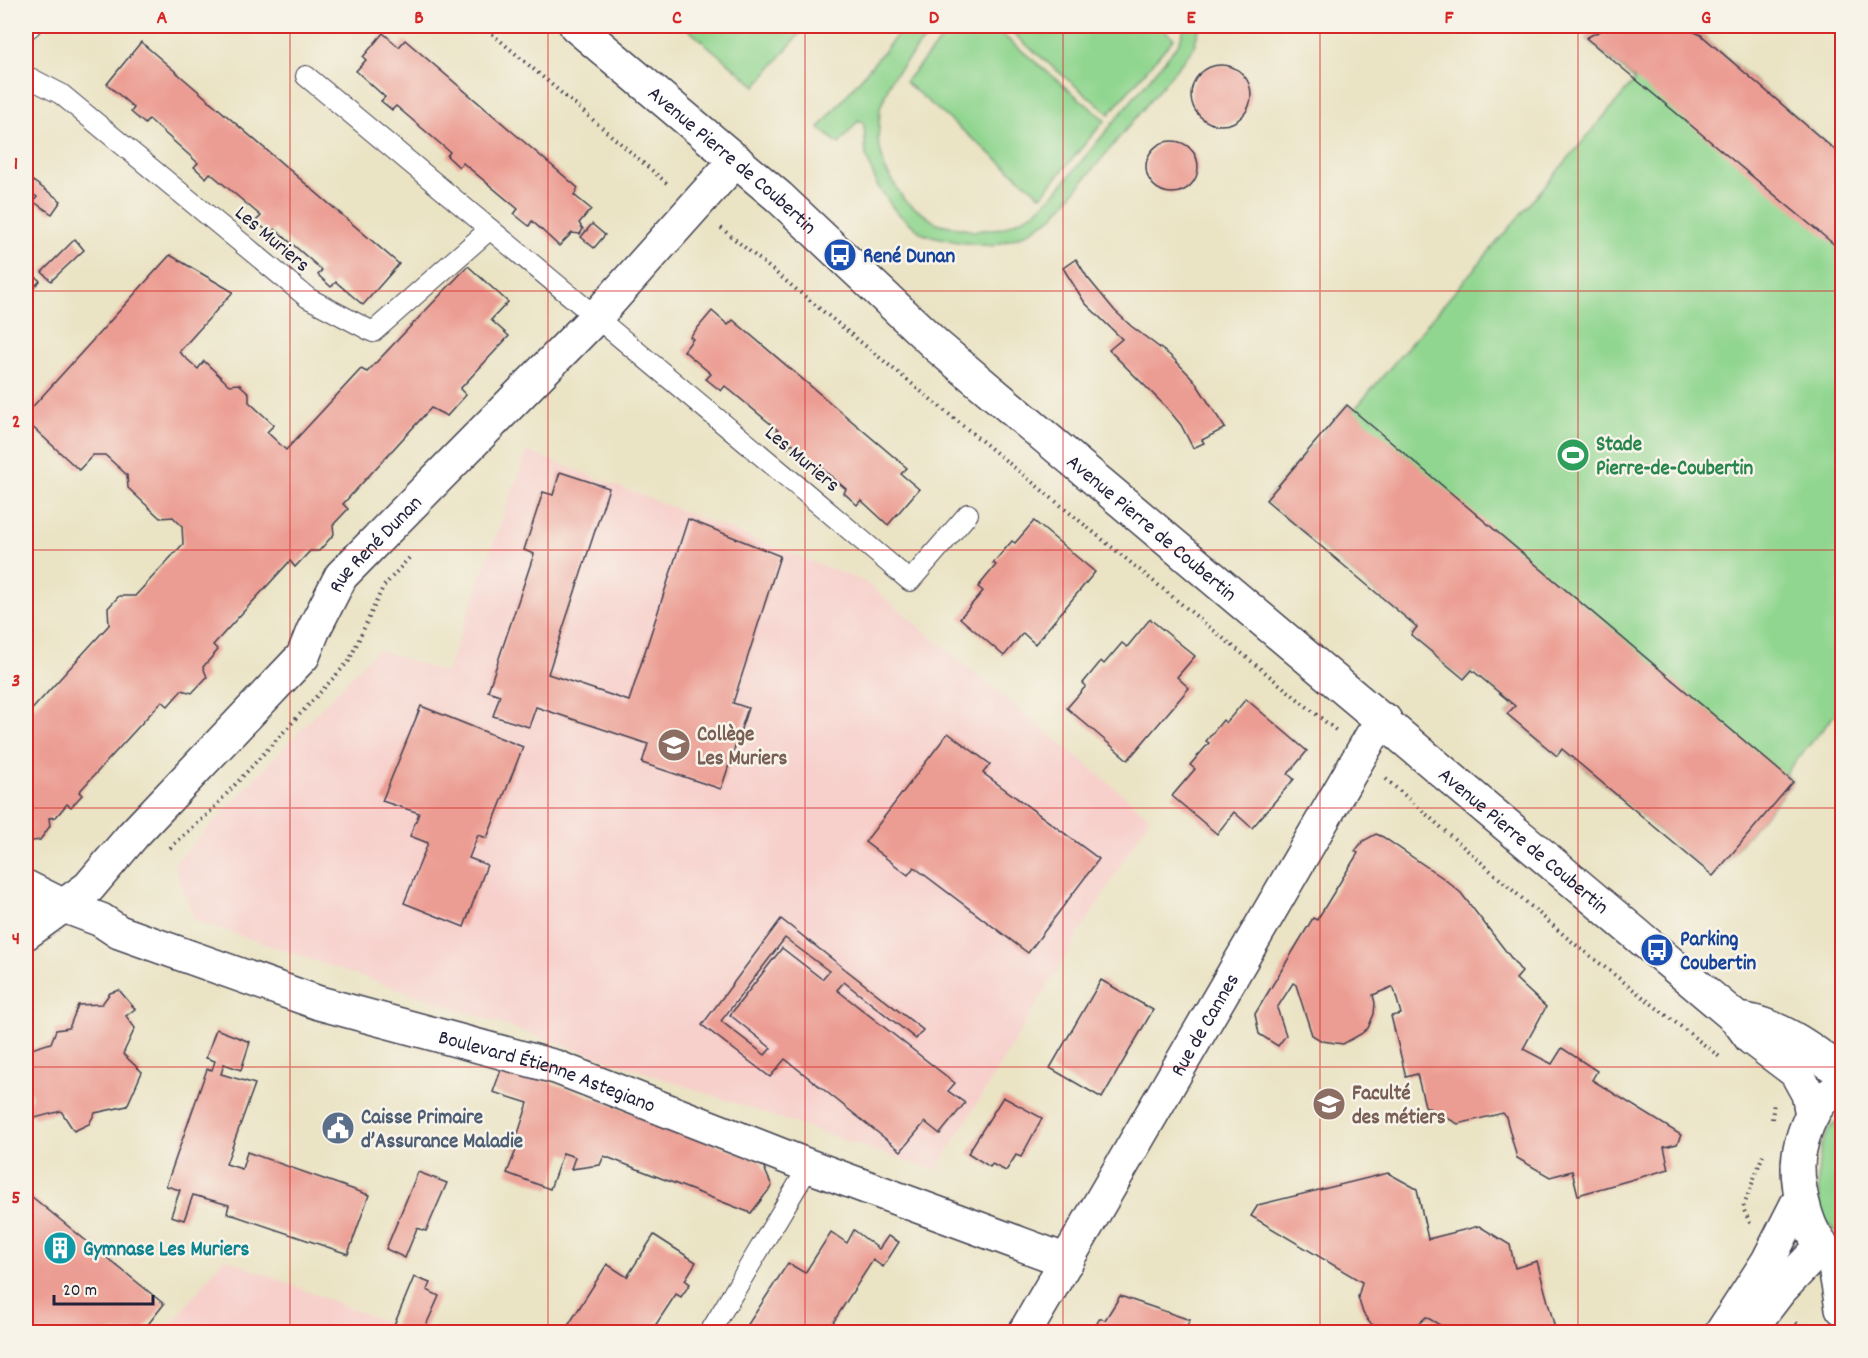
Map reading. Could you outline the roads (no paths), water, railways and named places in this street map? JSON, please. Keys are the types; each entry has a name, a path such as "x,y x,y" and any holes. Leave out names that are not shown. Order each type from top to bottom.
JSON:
{"street":[{"name":"Avenue Pierre de Coubertin","path":"576,26 778,197 937,346 1385,720 1737,1019 1751,1038 1796,1072 1808,1094 1812,1115"},
{"name":"Rue René Dunan","path":"26,933 88,887 133,835 303,656 341,576 595,318 736,160"},
{"name":"Rue de Cannes","path":"1025,1332 1371,737 1385,720"},
{"name":"Boulevard Étienne Astegiano","path":"26,887 64,906 101,920 119,932 319,1003 556,1066 809,1166 1067,1261"},
{"name":"Avenue Pierre de Coubertin","path":"1737,1019 1763,1024 1827,1044 1842,1073"},
{"path":"1842,1089 1824,1098 1812,1115 1799,1156 1801,1196 1809,1222 1832,1253 1842,1308"},
{"path":"1722,1332 1768,1261 1801,1196"},
{"path":"1748,1332 1780,1290 1832,1253"}],"lane":[{"path":"26,30 31,26"},
{"name":"Les Muriers","path":"26,76 61,94 308,298 372,332 494,233"},
{"path":"306,76 595,318"},
{"name":"Les Muriers","path":"595,318 633,345 910,580 968,514"},
{"path":"710,1332 809,1166"}],"place":[{"name":"René Dunan","path":"840,255"},
{"name":"Stade Pierre-de-Coubertin","path":"1573,455"},
{"name":"Collège Les Muriers","path":"674,745"},
{"name":"Parking Coubertin","path":"1657,950"},
{"name":"Faculté des métiers","path":"1329,1104"},
{"name":"Caisse Primaire d’Assurance Maladie","path":"338,1128"},
{"name":"Gymnase Les Muriers","path":"60,1248"}]}
